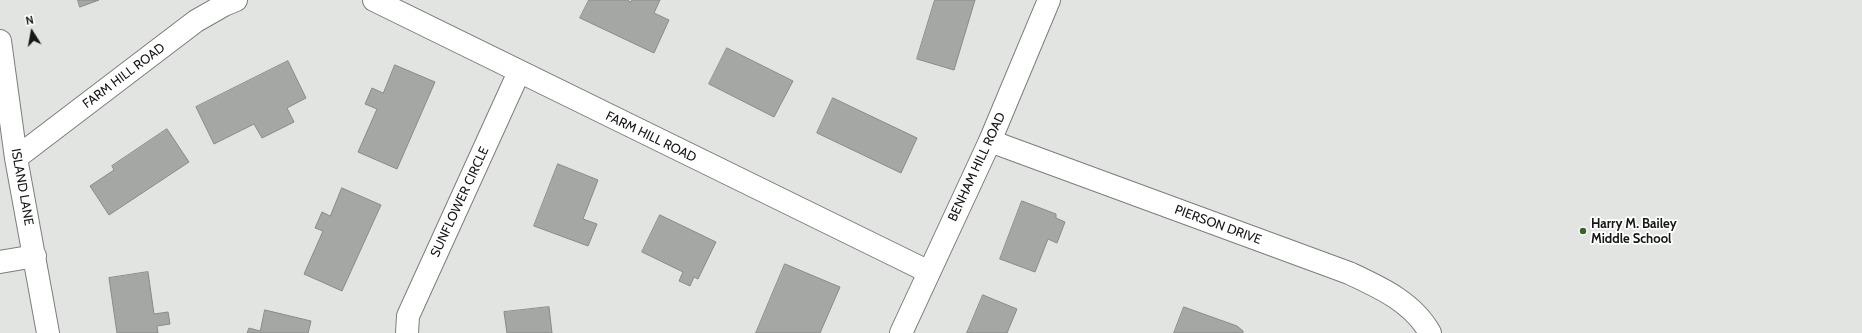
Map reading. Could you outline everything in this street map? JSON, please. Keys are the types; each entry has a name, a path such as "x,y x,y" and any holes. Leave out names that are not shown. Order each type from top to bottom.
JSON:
{"street":[{"name":"FARM HILL ROAD","path":"16,158 196,21 224,4 236,0"},
{"name":"FARM HILL ROAD","path":"374,0 929,272"},
{"name":"BENHAM HILL ROAD","path":"901,333 990,141 1049,0"},
{"name":"ISLAND LANE","path":"0,41 16,158 48,333"},
{"name":"SUNFLOWER CIRCLE","path":"407,333 408,316 519,72"},
{"name":"PIERSON DRIVE","path":"990,141 1349,273 1381,288 1409,307 1430,333"},
{"path":"0,262 35,256"}],"building":[{"path":"78,0 99,0 80,7"},
{"path":"589,0 627,0 631,2 632,0 660,0 654,13 669,20 654,53 580,18"},
{"path":"935,0 975,0 954,70 917,59"},
{"path":"727,48 793,81 774,117 709,84"},
{"path":"288,61 306,98 287,108 294,122 262,138 254,124 214,144 196,107"},
{"path":"395,65 435,82 397,169 358,152 377,109 365,104 372,88 383,93"},
{"path":"833,98 917,138 901,173 817,133"},
{"path":"167,129 189,162 109,215 90,186 114,170 112,166"},
{"path":"558,164 598,180 583,219 597,224 588,246 534,226"},
{"path":"342,188 381,205 342,291 304,274 323,231 315,228 322,212 330,216"},
{"path":"1022,201 1056,214 1056,218 1065,222 1057,243 1048,239 1035,272 1000,259"},
{"path":"660,215 716,242 698,279 694,277 690,286 679,281 683,272 642,252"},
{"path":"785,264 840,287 820,333 756,333"},
{"path":"148,272 154,314 168,312 170,324 157,326 158,333 117,333 109,278"},
{"path":"983,295 1017,309 1007,333 967,333"},
{"path":"549,307 552,333 507,333 504,312"},
{"path":"1184,307 1237,326 1243,331 1243,333 1174,333"},
{"path":"265,310 311,321 308,333 247,333 249,328 260,331"}],"place":[{"name":"Harry M. Bailey Middle School","path":"1583,231"}]}
